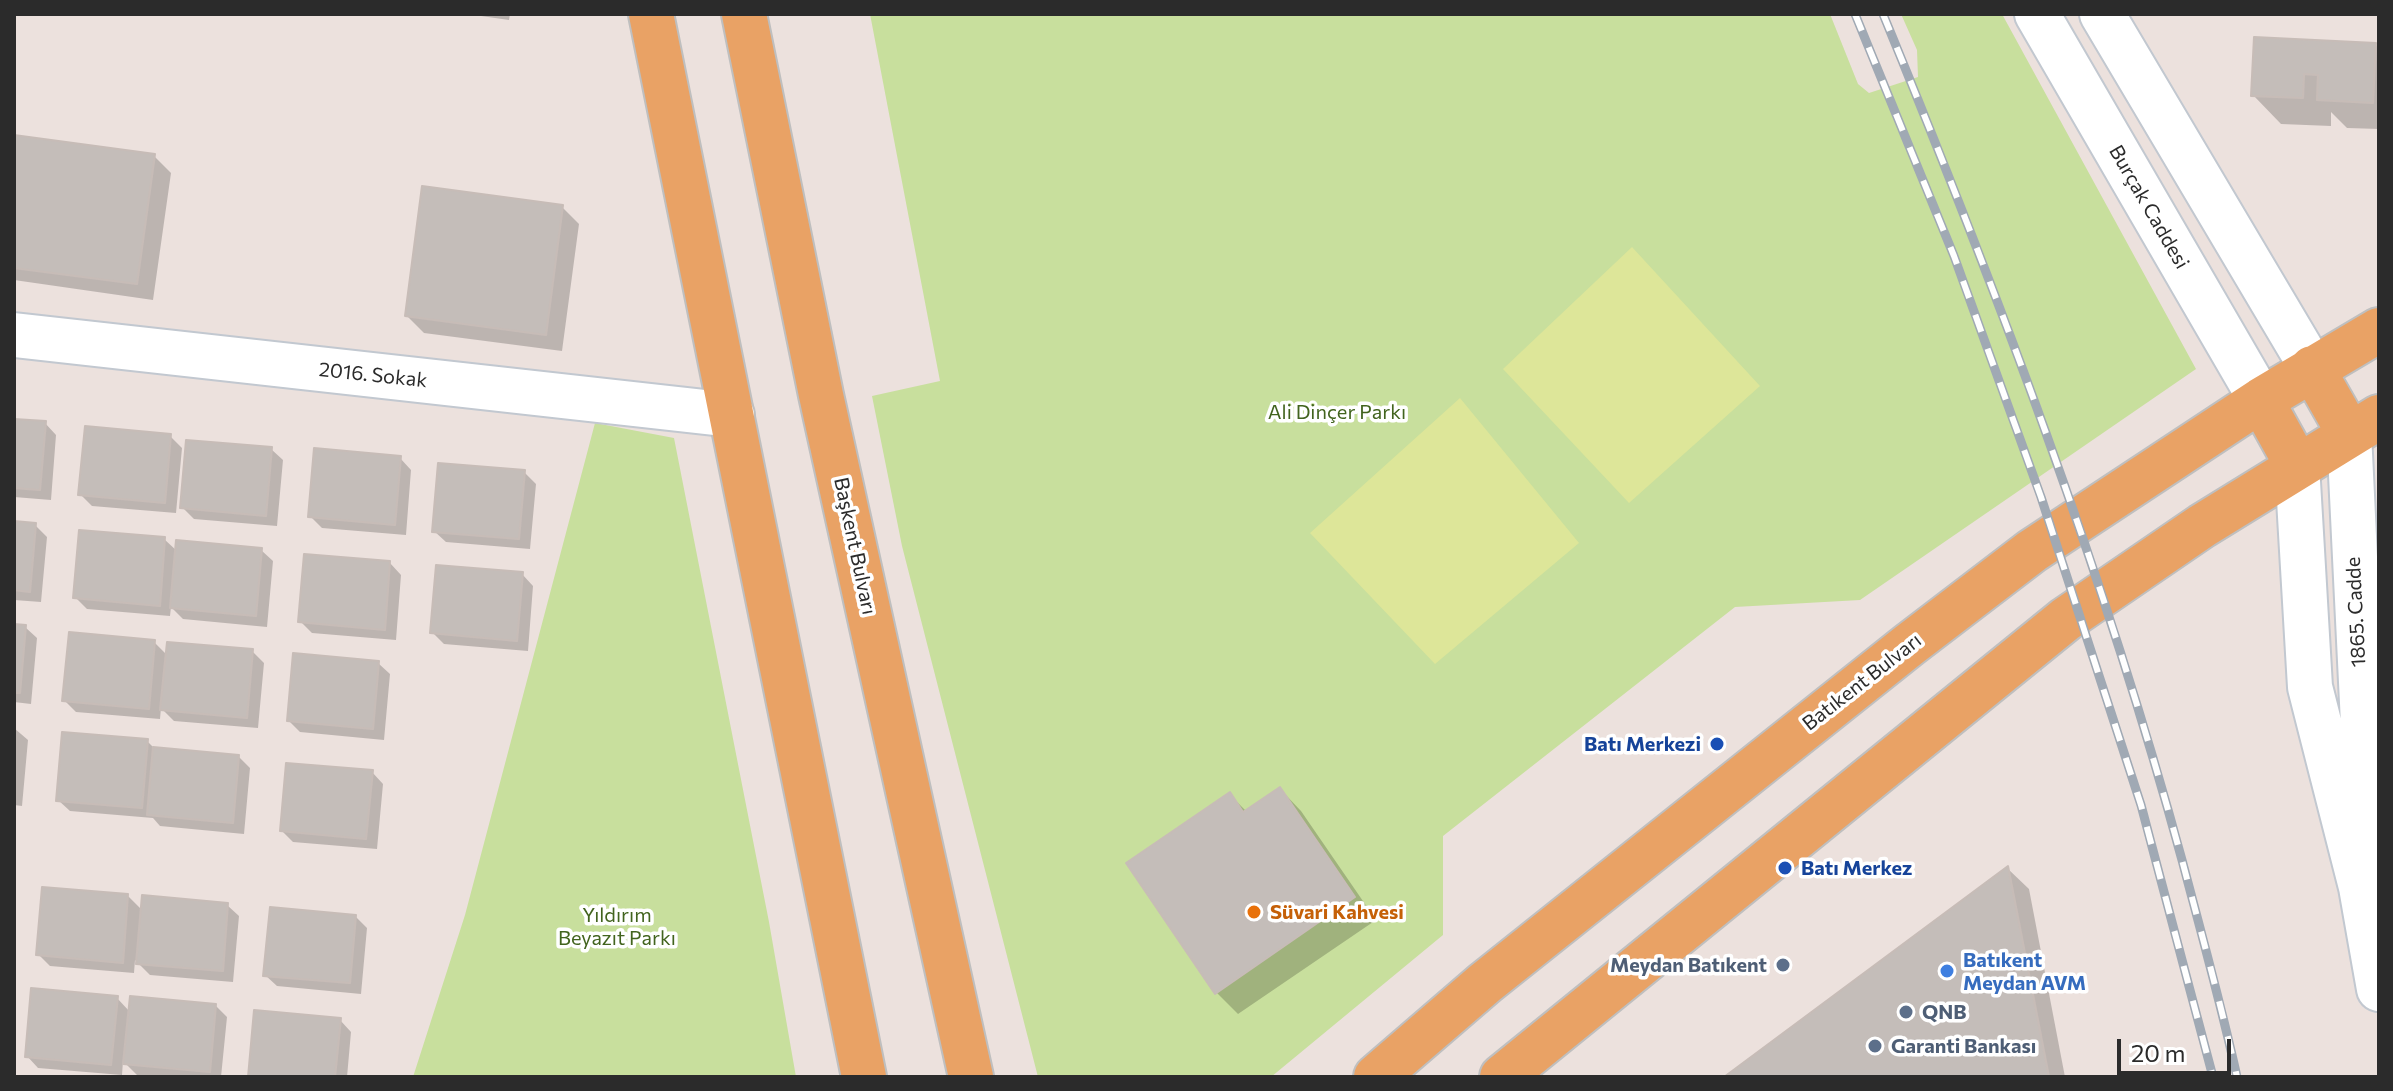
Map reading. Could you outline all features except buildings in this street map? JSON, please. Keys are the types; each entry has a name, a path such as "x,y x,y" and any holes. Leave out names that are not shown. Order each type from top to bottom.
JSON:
{"main road":[{"path":"651,14 864,1077"},
{"name":"Başkent Bulvarı","path":"744,14 821,395 971,1077"},
{"name":"Batıkent Bulvarı","path":"1376,1077 1485,983 2032,551 2261,400 2379,330"},
{"path":"1502,1077 2066,619 2297,465 2364,425 2312,368"},
{"path":"2261,400 2297,465"}],"street":[{"name":"Burçak Caddesi","path":"2037,14 2261,400"},
{"path":"2102,14 2312,368"},
{"name":"2016. Sokak","path":"14,335 732,415"},
{"name":"1865. Cadde","path":"2364,425 2369,659 2364,744 2379,989"},
{"name":"1865. Cadde","path":"2297,465 2310,687 2370,872"},
{"path":"2307,631 2368,599"},
{"path":"2310,687 2369,659"}],"green space":[{"name":"Ali Dinçer Parkı","path":"870,14 1830,14 1858,84 1869,93 1918,77 1917,50 1901,14 2002,14 2196,369 1860,600 1735,607 1443,836 1443,935 1271,1077 1038,1077 902,546 872,396 940,381"},
{"path":"1632,247 1760,386 1629,503 1503,369"},
{"path":"1460,398 1579,543 1435,664 1310,533"},
{"name":"Yıldırım Beyazıt Parkı","path":"595,423 674,438 769,922 796,1077 413,1077 465,915"}],"railway":[{"path":"1855,14 1954,256 2041,497 2141,805 2213,1077"},
{"path":"1883,14 1967,222 2083,538 2182,860 2237,1077"}],"place":[{"name":"Batı Merkezi","path":"1717,744"},
{"name":"Batı Merkez","path":"1785,868"},
{"name":"Süvari Kahvesi","path":"1254,912"},
{"name":"Meydan Batıkent","path":"1783,965"},
{"name":"Batıkent Meydan AVM","path":"1947,971"},
{"name":"QNB","path":"1906,1012"},
{"name":"Garanti Bankası","path":"1875,1046"}]}
